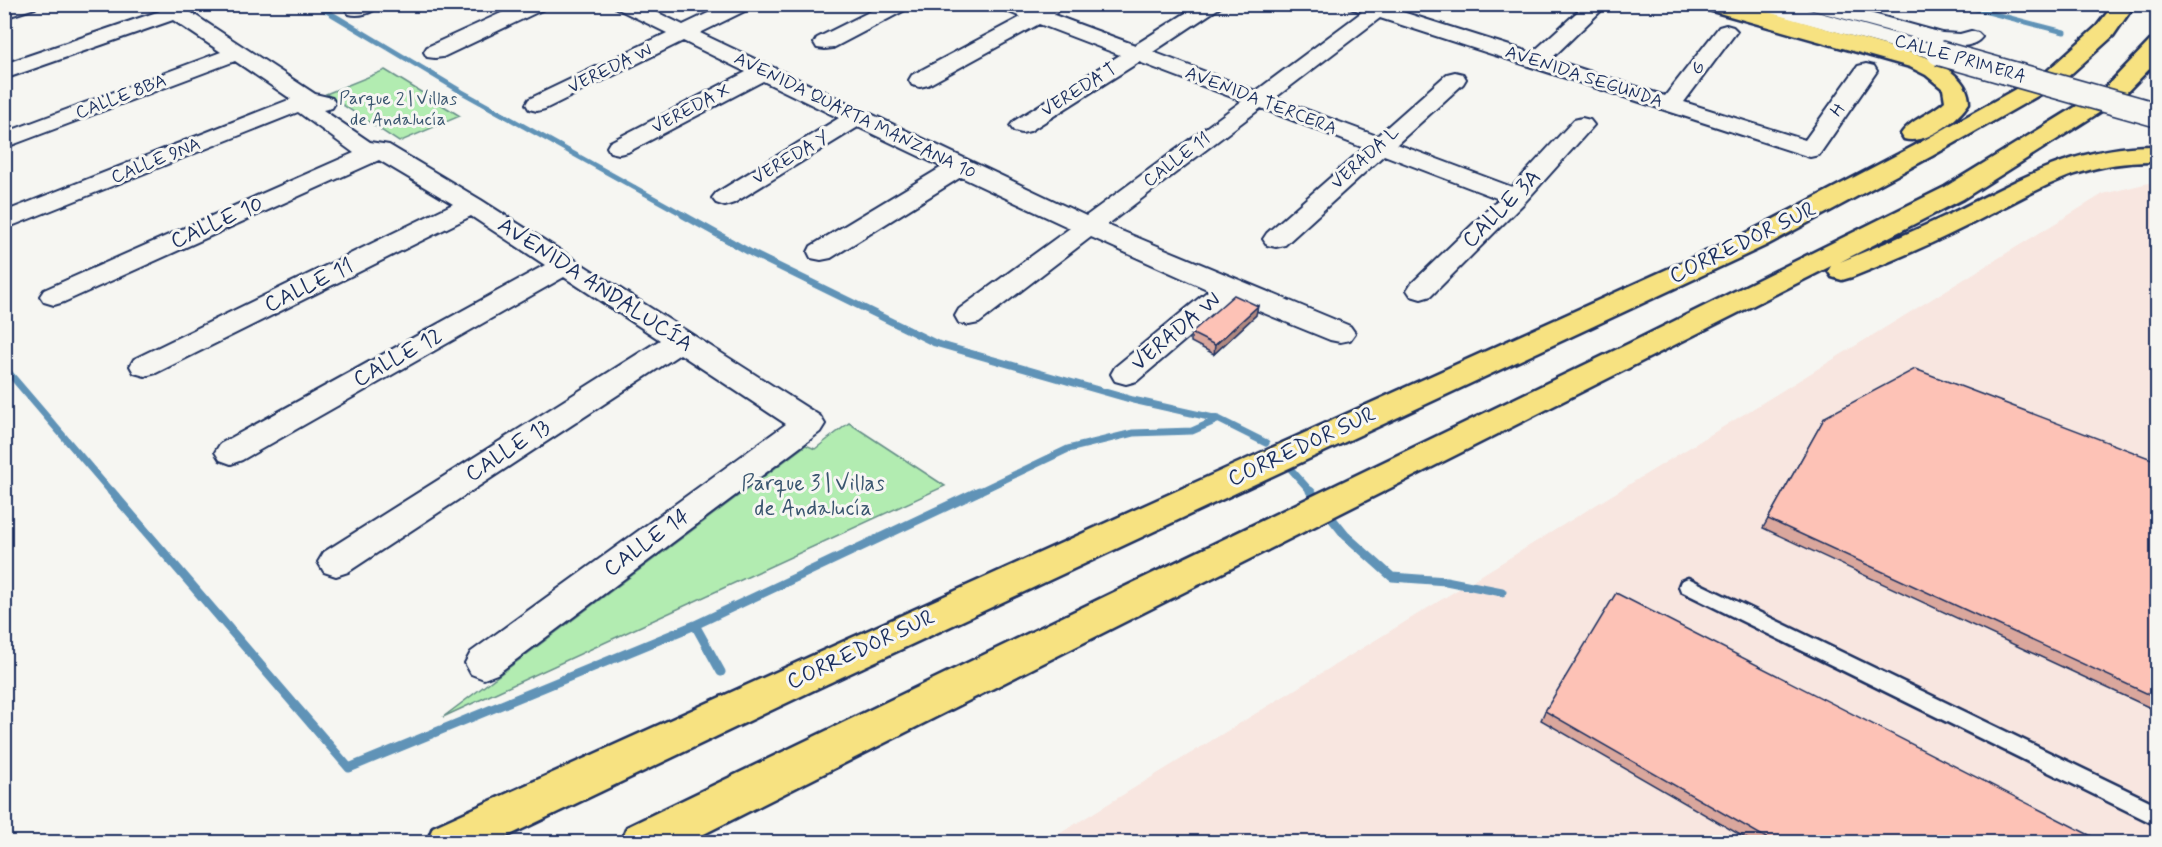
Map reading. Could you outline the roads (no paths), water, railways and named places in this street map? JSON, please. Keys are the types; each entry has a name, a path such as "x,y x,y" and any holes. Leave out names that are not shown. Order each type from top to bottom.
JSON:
{"highway":[{"path":"1713,4 1903,56 1934,70 1953,86 1957,95 1957,103 1943,117 1899,143 1755,240"},
{"name":"CORREDOR SUR","path":"449,843 802,677 1755,240 1923,151 2054,77 2105,31 2125,4"},
{"path":"1954,193 2111,95 2157,46"},
{"path":"643,843 1954,193 2120,117 2157,105"},
{"path":"1639,351 1880,256 2075,162 2098,156 2157,154"}],"street":[{"path":"4,12 28,4"},
{"path":"435,52 540,4"},
{"name":"AVENIDA QUARTA MANZANA 10","path":"622,4 1088,227 1227,289 1340,333"},
{"name":"VEREDA W","path":"537,104 744,4"},
{"path":"825,43 902,4"},
{"name":"AVENIDA TERCERA","path":"1006,4 1516,197"},
{"path":"920,80 1059,4"},
{"name":"VEREDA T","path":"1022,126 1215,4"},
{"path":"1535,62 1598,4"},
{"name":"CALLE PRIMERA","path":"1762,4 2157,115"},
{"name":"CALLE PRIMERA","path":"1812,4 1941,39 1961,40 1971,37"},
{"name":"AVENIDA SEGUNDA","path":"1373,7 1535,62 1810,150"},
{"name":"CALLE 11","path":"969,316 1258,100 1373,7"},
{"path":"4,72 170,8"},
{"name":"AVENIDA ANDALUCÍA","path":"170,8 308,100 308,109 363,148 380,150 472,206 809,424"},
{"name":"G","path":"1670,105 1726,31"},
{"name":"CALLE 8BA","path":"4,141 237,53"},
{"name":"H","path":"1810,150 1866,70"},
{"name":"VEREDA X","path":"620,147 763,72"},
{"name":"VERADA L","path":"1275,239 1455,79"},
{"name":"CALLE 9NA","path":"4,221 308,100"},
{"name":"VEREDA Y","path":"725,198 857,117"},
{"name":"CALLE 3A","path":"1421,290 1516,197 1582,125"},
{"name":"CALLE 10","path":"54,296 380,150"},
{"path":"821,252 960,167"},
{"name":"CALLE 11","path":"146,366 472,206"},
{"name":"CALLE 12","path":"231,452 565,265"},
{"name":"VERADA W","path":"1126,374 1227,289"},
{"name":"CALLE 13","path":"336,562 680,340"},
{"name":"CALLE 14","path":"484,663 809,424"}],"lane":[{"path":"1688,586 2157,816"}],"waterway":[{"path":"315,4 462,92 686,216"},
{"path":"1957,4 2064,32"},
{"path":"683,215 753,254 935,343 1133,400 1218,419 1266,443"},
{"path":"4,367 112,493"},
{"path":"976,493 1068,449 1133,433 1192,431 1217,420"},
{"path":"1288,466 1312,493"},
{"path":"111,491 349,768 695,625"},
{"path":"695,625 979,491"},
{"path":"1333,520 1345,535 1392,577 1446,581 1502,592"},
{"path":"695,625 721,672"}],"park label":[{"name":"Parque 2 | Villas de Andalucía","path":"398,109"},
{"name":"Parque 3 | Villas de Andalucía","path":"813,496"}]}
